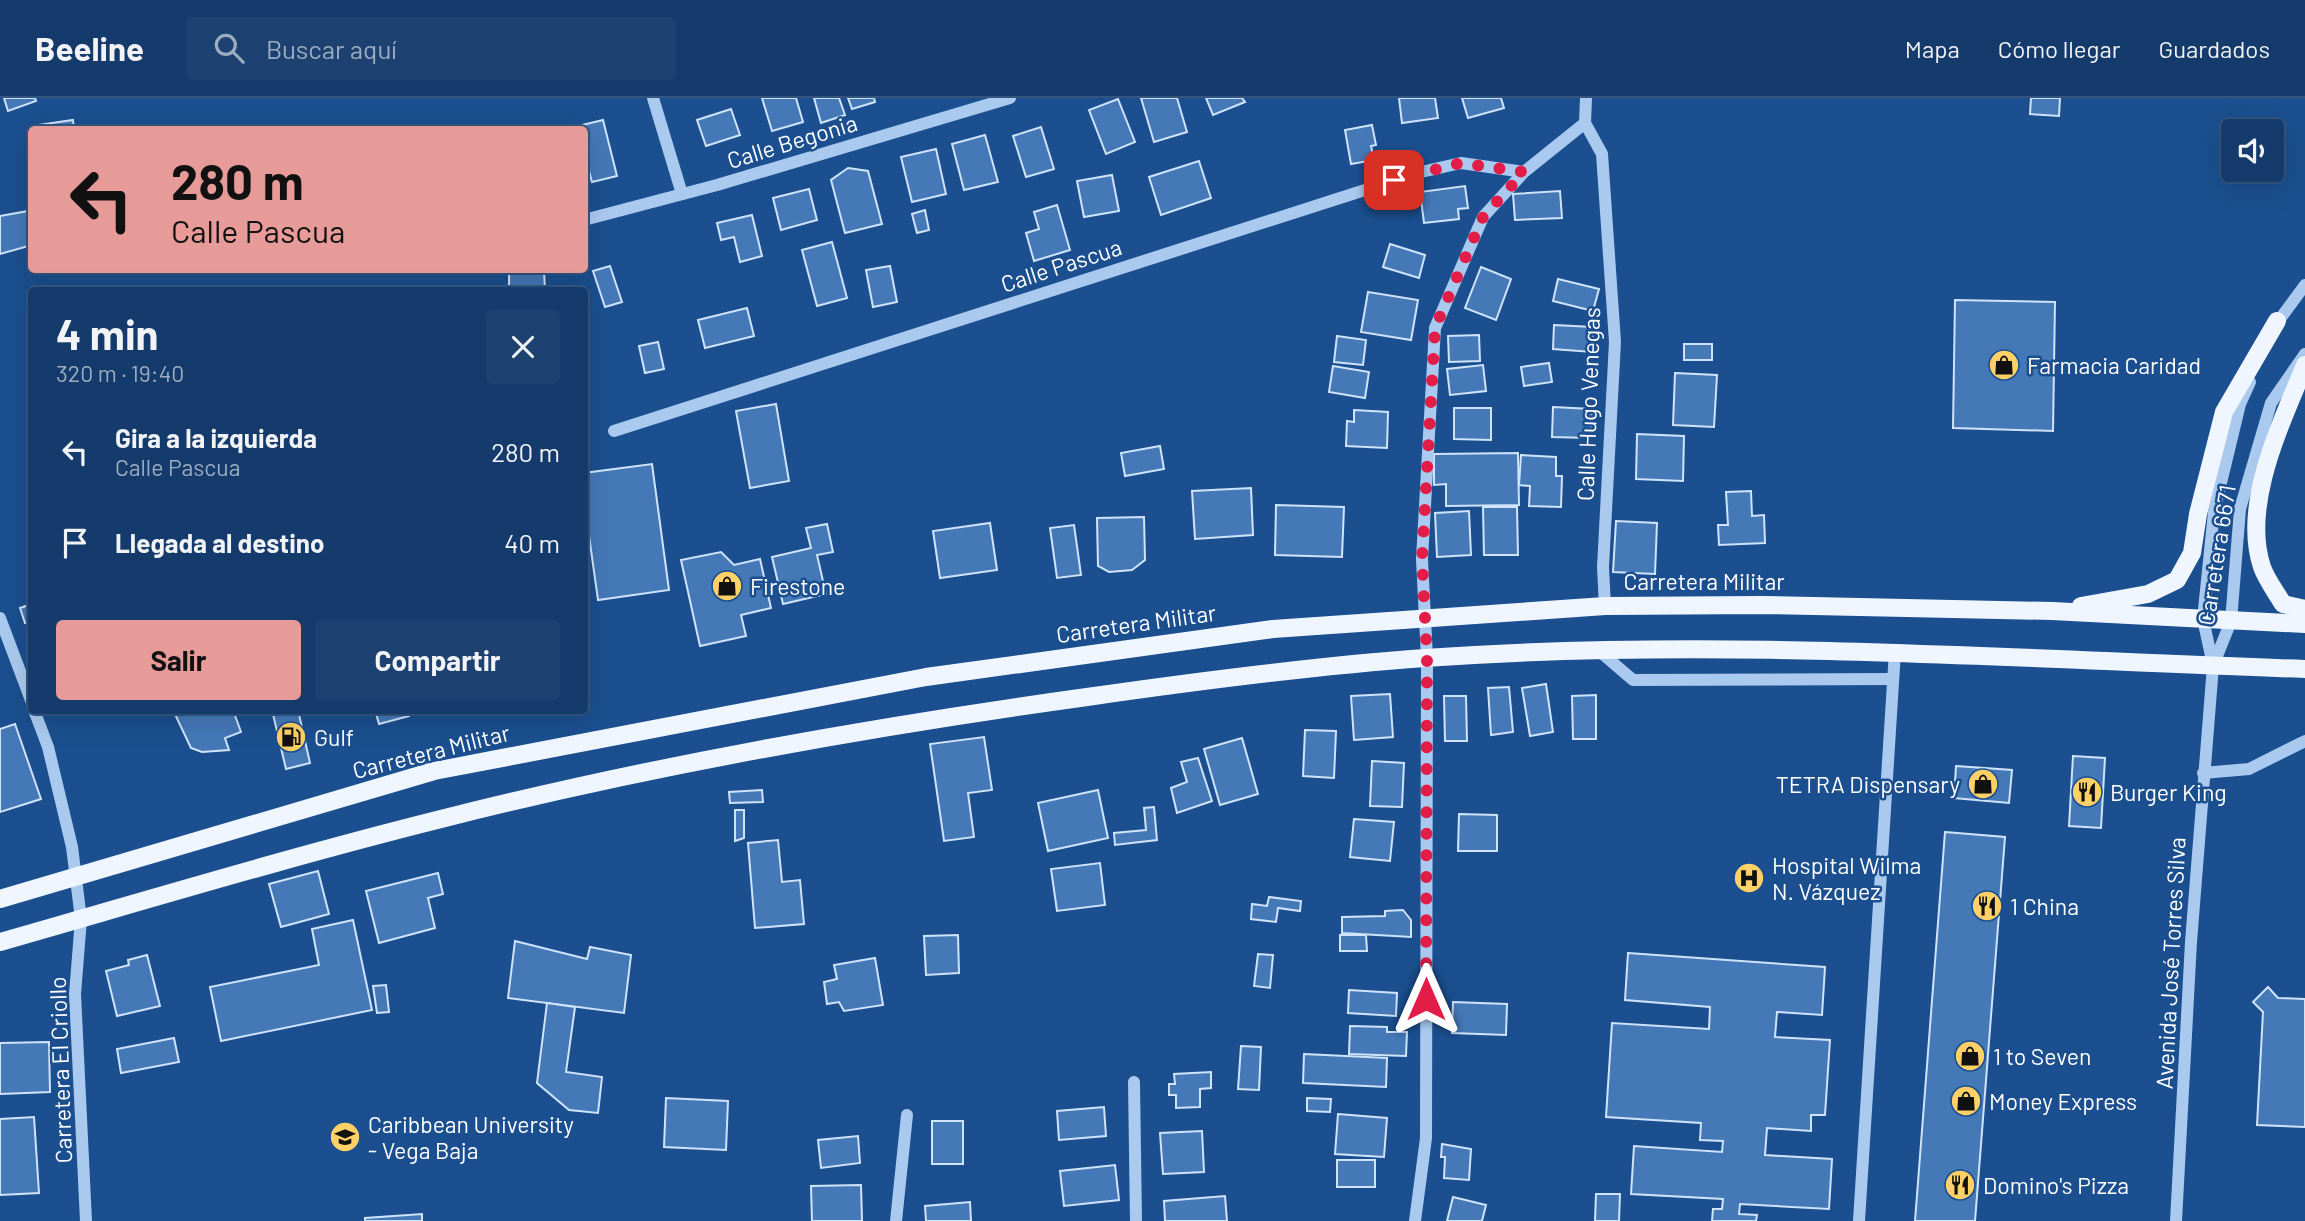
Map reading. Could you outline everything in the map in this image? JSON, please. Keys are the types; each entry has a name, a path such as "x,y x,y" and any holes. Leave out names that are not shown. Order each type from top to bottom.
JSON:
{"main road":[{"path":"2052,611 2148,594 2177,580 2192,553 2197,514 2224,412 2277,321"},
{"path":"2305,365 2259,486 2257,524 2261,566 2283,604 2305,609"},
{"name":"Carretera Militar","path":"0,899 434,771 926,677 1273,629 1426,616 1605,606 1901,606 2305,625"},
{"path":"0,942 440,819 679,764 933,718 1277,671 1427,658 1691,648 1895,651 2305,669"}],"street":[{"path":"653,98 682,194"},
{"name":"Calle Begonia","path":"588,219 1010,98"},
{"path":"1415,1221 1426,1139 1427,658 1422,559 1435,328 1483,217 1524,172 1585,123 1586,98"},
{"name":"Calle Hugo Venegas","path":"1585,123 1602,153 1615,342 1603,567 1605,606"},
{"name":"Calle Pascua","path":"614,431 1421,172 1461,163 1524,172"},
{"name":"Carretera 6671","path":"2213,666 2203,619 2214,512 2240,404 2277,321 2305,285"},
{"name":"Carretera 6671","path":"2213,666 2231,621 2240,509 2271,403 2305,354"},
{"path":"0,618 28,692"},
{"path":"1598,650 1633,680 1893,679"},
{"path":"1859,1221 1895,651"},
{"name":"Avenida José Torres Silva","path":"2176,1221 2203,773 2213,666"},
{"name":"Carretera El Criollo","path":"36,714 48,747 72,847 81,919 75,994 86,1221"},
{"path":"2203,773 2249,768 2305,741"},
{"path":"1134,1082 1136,1221"},
{"path":"896,1221 906,1115"}],"building":[{"path":"4,98 35,98 36,101 8,111"},
{"path":"762,98 796,98 803,122 772,131"},
{"path":"814,98 839,98 845,115 821,123"},
{"path":"848,98 874,98 875,102 852,109"},
{"path":"1141,98 1177,98 1187,132 1154,142"},
{"path":"1206,98 1242,98 1245,102 1213,115"},
{"path":"1399,98 1435,98 1438,118 1402,123"},
{"path":"1462,98 1501,98 1504,108 1468,118"},
{"path":"2031,98 2060,98 2059,116 2030,114"},
{"path":"1118,99 1135,142 1106,154 1089,110"},
{"path":"731,109 740,135 706,146 697,120"},
{"path":"73,120 74,126 38,126"},
{"path":"603,120 617,176 592,182 588,168 588,126 578,126"},
{"path":"1372,125 1376,145 1371,146 1374,160 1351,164 1345,130"},
{"path":"1041,127 1054,169 1026,177 1013,136"},
{"path":"985,135 998,182 964,190 952,144"},
{"path":"936,149 946,194 912,202 901,157"},
{"path":"1199,161 1211,198 1161,215 1149,177"},
{"path":"848,168 868,171 882,224 845,233 831,180"},
{"path":"1112,175 1119,211 1084,217 1077,181"},
{"path":"1465,186 1468,208 1458,209 1459,219 1424,223 1420,192"},
{"path":"809,189 817,220 781,230 773,198"},
{"path":"1560,191 1562,218 1515,220 1513,194"},
{"path":"1057,205 1070,250 1034,261 1026,233 1039,229 1034,212"},
{"path":"925,210 929,230 917,233 912,214"},
{"path":"28,211 28,246 0,254 0,216"},
{"path":"752,215 762,256 740,262 734,237 721,240 717,223"},
{"path":"832,242 847,298 817,306 802,250"},
{"path":"1390,244 1425,255 1419,278 1383,267"},
{"path":"610,266 622,302 605,307 593,271"},
{"path":"890,266 897,302 873,307 866,270"},
{"path":"1481,267 1511,279 1496,320 1465,308"},
{"path":"509,273 544,273 545,287 509,287"},
{"path":"1558,279 1599,289 1593,311 1553,301"},
{"path":"1368,292 1418,300 1411,340 1361,332"},
{"name":"Farmacia Caridad","path":"1955,300 2055,302 2053,431 1953,428"},
{"path":"747,308 754,336 705,348 698,320"},
{"path":"1554,325 1593,327 1592,352 1553,349"},
{"path":"1479,335 1480,361 1449,362 1448,336"},
{"path":"1337,336 1366,340 1363,365 1334,362"},
{"path":"658,342 664,369 645,373 639,346"},
{"path":"1684,344 1712,344 1712,360 1684,360"},
{"path":"1549,363 1552,382 1524,386 1521,367"},
{"path":"1483,365 1486,391 1450,395 1447,369"},
{"path":"1333,366 1369,372 1365,398 1329,392"},
{"path":"1675,373 1717,375 1714,427 1673,425"},
{"path":"776,404 789,481 750,488 736,411"},
{"path":"1553,407 1592,409 1590,438 1552,437"},
{"path":"1454,408 1491,408 1491,440 1454,439"},
{"path":"1354,410 1388,412 1387,448 1346,446 1347,421 1354,422"},
{"path":"1637,434 1684,436 1683,481 1636,479"},
{"path":"1160,446 1164,469 1125,476 1121,453"},
{"path":"1518,453 1519,505 1446,506 1446,484 1434,485 1434,454"},
{"path":"1521,455 1556,457 1556,476 1562,476 1561,507 1529,506 1530,486 1519,485"},
{"path":"652,464 669,590 598,600 588,529 588,472"},
{"path":"1251,488 1253,535 1195,539 1192,491"},
{"path":"1751,491 1752,516 1764,515 1765,543 1719,545 1718,525 1728,525 1726,492"},
{"path":"1276,505 1344,507 1342,557 1275,555"},
{"path":"1483,507 1517,507 1518,555 1484,555"},
{"path":"1469,511 1471,555 1437,557 1435,513"},
{"path":"1144,517 1145,560 1132,570 1109,572 1098,566 1097,518"},
{"path":"1616,521 1657,523 1655,574 1613,572"},
{"path":"990,523 997,570 940,578 933,531"},
{"path":"827,524 833,552 817,555 826,594 783,604 772,557 811,548 806,528"},
{"path":"1074,525 1081,575 1057,578 1050,528"},
{"name":"Firestone","path":"721,552 734,565 760,559 771,608 741,615 746,636 700,646 681,560"},
{"path":"28,605 28,622 25,623 20,608"},
{"path":"1546,684 1553,732 1530,736 1522,688"},
{"path":"1509,687 1513,732 1491,735 1488,688"},
{"path":"1390,694 1393,737 1354,740 1351,696"},
{"path":"1596,695 1596,739 1573,739 1572,696"},
{"path":"1444,696 1466,696 1467,741 1445,741"},
{"path":"175,714 234,714 241,732 225,738 229,750 202,752 191,748"},
{"name":"Gulf","path":"273,714 299,714 310,763 286,769"},
{"path":"376,714 409,716 379,724"},
{"path":"15,724 41,799 0,812 0,729"},
{"path":"1305,730 1336,731 1334,778 1303,776"},
{"path":"984,737 992,790 968,793 974,837 944,841 930,744"},
{"path":"1242,738 1258,794 1220,805 1204,749"},
{"name":"Burger King","path":"2073,756 2105,758 2101,828 2069,826"},
{"path":"1198,758 1212,801 1177,813 1171,788 1187,782 1181,762"},
{"path":"1372,761 1404,763 1402,807 1370,806"},
{"name":"TETRA Dispensary","path":"1956,766 2012,770 2009,803 1954,798"},
{"path":"762,790 763,802 730,803 729,792"},
{"path":"1098,790 1108,838 1048,851 1038,803"},
{"path":"1154,807 1157,840 1115,845 1114,833 1146,830 1144,808"},
{"path":"735,810 744,810 744,838 735,841"},
{"path":"1459,814 1497,815 1497,851 1458,851"},
{"path":"1354,819 1394,822 1390,861 1350,857"},
{"path":"1945,832 2005,837 1975,1221 1915,1221"},
{"path":"778,840 782,882 800,880 804,924 755,928 748,843"},
{"path":"1100,863 1105,905 1057,911 1051,869"},
{"path":"318,871 329,914 281,927 269,884"},
{"path":"438,873 443,894 428,898 435,928 379,943 366,891"},
{"path":"1269,897 1301,901 1300,911 1278,908 1276,922 1251,919 1252,904 1267,906"},
{"path":"1403,910 1411,920 1411,937 1342,933 1342,917 1385,916 1385,911"},
{"path":"353,920 372,1010 221,1041 210,987 319,965 312,929"},
{"path":"958,935 959,973 926,975 924,936"},
{"path":"1340,935 1366,935 1367,951 1340,951"},
{"path":"515,941 587,959 590,947 631,955 624,1013 508,998"},
{"path":"1628,953 1825,967 1822,1015 1777,1012 1775,1037 1830,1040 1825,1115 1811,1115 1811,1131 1767,1128 1765,1155 1832,1159 1829,1209 1740,1204 1739,1214 1757,1215 1756,1221 1712,1221 1713,1209 1722,1209 1723,1199 1631,1194 1634,1146 1722,1152 1723,1141 1700,1140 1701,1123 1606,1117 1612,1023 1709,1029 1710,1007 1625,1000"},
{"path":"1258,954 1273,955 1270,988 1254,986"},
{"path":"147,955 160,1006 117,1016 106,971 129,965 128,960"},
{"path":"875,958 883,1005 844,1011 839,1002 827,1004 824,982 837,979 834,965"},
{"path":"386,985 389,1012 377,1013 373,986"},
{"path":"2268,987 2278,998 2305,999 2305,1127 2257,1125 2263,1012 2253,1002"},
{"path":"1349,990 1397,993 1396,1016 1348,1013"},
{"path":"1453,1002 1507,1004 1506,1035 1452,1033"},
{"path":"547,1003 575,1007 566,1072 602,1077 598,1113 569,1110 537,1083"},
{"path":"1350,1026 1387,1027 1387,1032 1407,1032 1406,1056 1349,1054"},
{"path":"174,1038 179,1062 121,1073 117,1049"},
{"path":"49,1042 50,1092 0,1094 0,1043"},
{"path":"1241,1046 1261,1047 1259,1090 1238,1089"},
{"path":"1304,1054 1387,1058 1386,1087 1303,1083"},
{"path":"1211,1072 1211,1088 1200,1089 1200,1107 1176,1108 1176,1095 1169,1095 1169,1084 1175,1084 1174,1074"},
{"path":"666,1098 728,1101 726,1150 664,1147"},
{"path":"1307,1098 1331,1099 1330,1112 1307,1111"},
{"path":"1104,1107 1106,1136 1059,1140 1057,1111"},
{"path":"1338,1114 1387,1118 1384,1157 1335,1154"},
{"path":"34,1117 39,1193 0,1195 0,1119"},
{"path":"932,1121 963,1121 963,1164 932,1164"},
{"path":"1202,1131 1204,1172 1163,1174 1160,1133"},
{"path":"858,1136 860,1163 821,1168 818,1140"},
{"path":"1442,1144 1471,1149 1469,1180 1444,1178 1445,1157 1441,1157"},
{"path":"1337,1160 1375,1160 1375,1187 1337,1187"},
{"path":"1115,1165 1119,1200 1064,1206 1060,1171"},
{"path":"861,1185 862,1221 812,1221 811,1186"},
{"path":"1596,1194 1620,1194 1619,1221 1595,1221"},
{"path":"1225,1196 1227,1221 1165,1221 1164,1201"},
{"path":"1453,1197 1486,1205 1482,1221 1447,1221"},
{"path":"970,1202 971,1221 926,1221 925,1206"},
{"path":"422,1214 422,1221 365,1221 365,1218"}],"place":[{"name":"Farmacia Caridad","path":"2004,365"},
{"name":"Firestone","path":"727,586"},
{"name":"Gulf","path":"291,737"},
{"name":"TETRA Dispensary","path":"1983,784"},
{"name":"Burger King","path":"2087,792"},
{"name":"Hospital Wilma N. Vázquez","path":"1749,878"},
{"name":"1 China","path":"1987,906"},
{"name":"1 to Seven","path":"1970,1056"},
{"name":"Money Express","path":"1966,1101"},
{"name":"Caribbean University - Vega Baja","path":"345,1137"},
{"name":"Domino's Pizza","path":"1960,1185"}],"route":[{"path":"1394,180 1461,163 1524,172 1483,217 1435,328 1422,559 1427,658 1426,999"}]}
